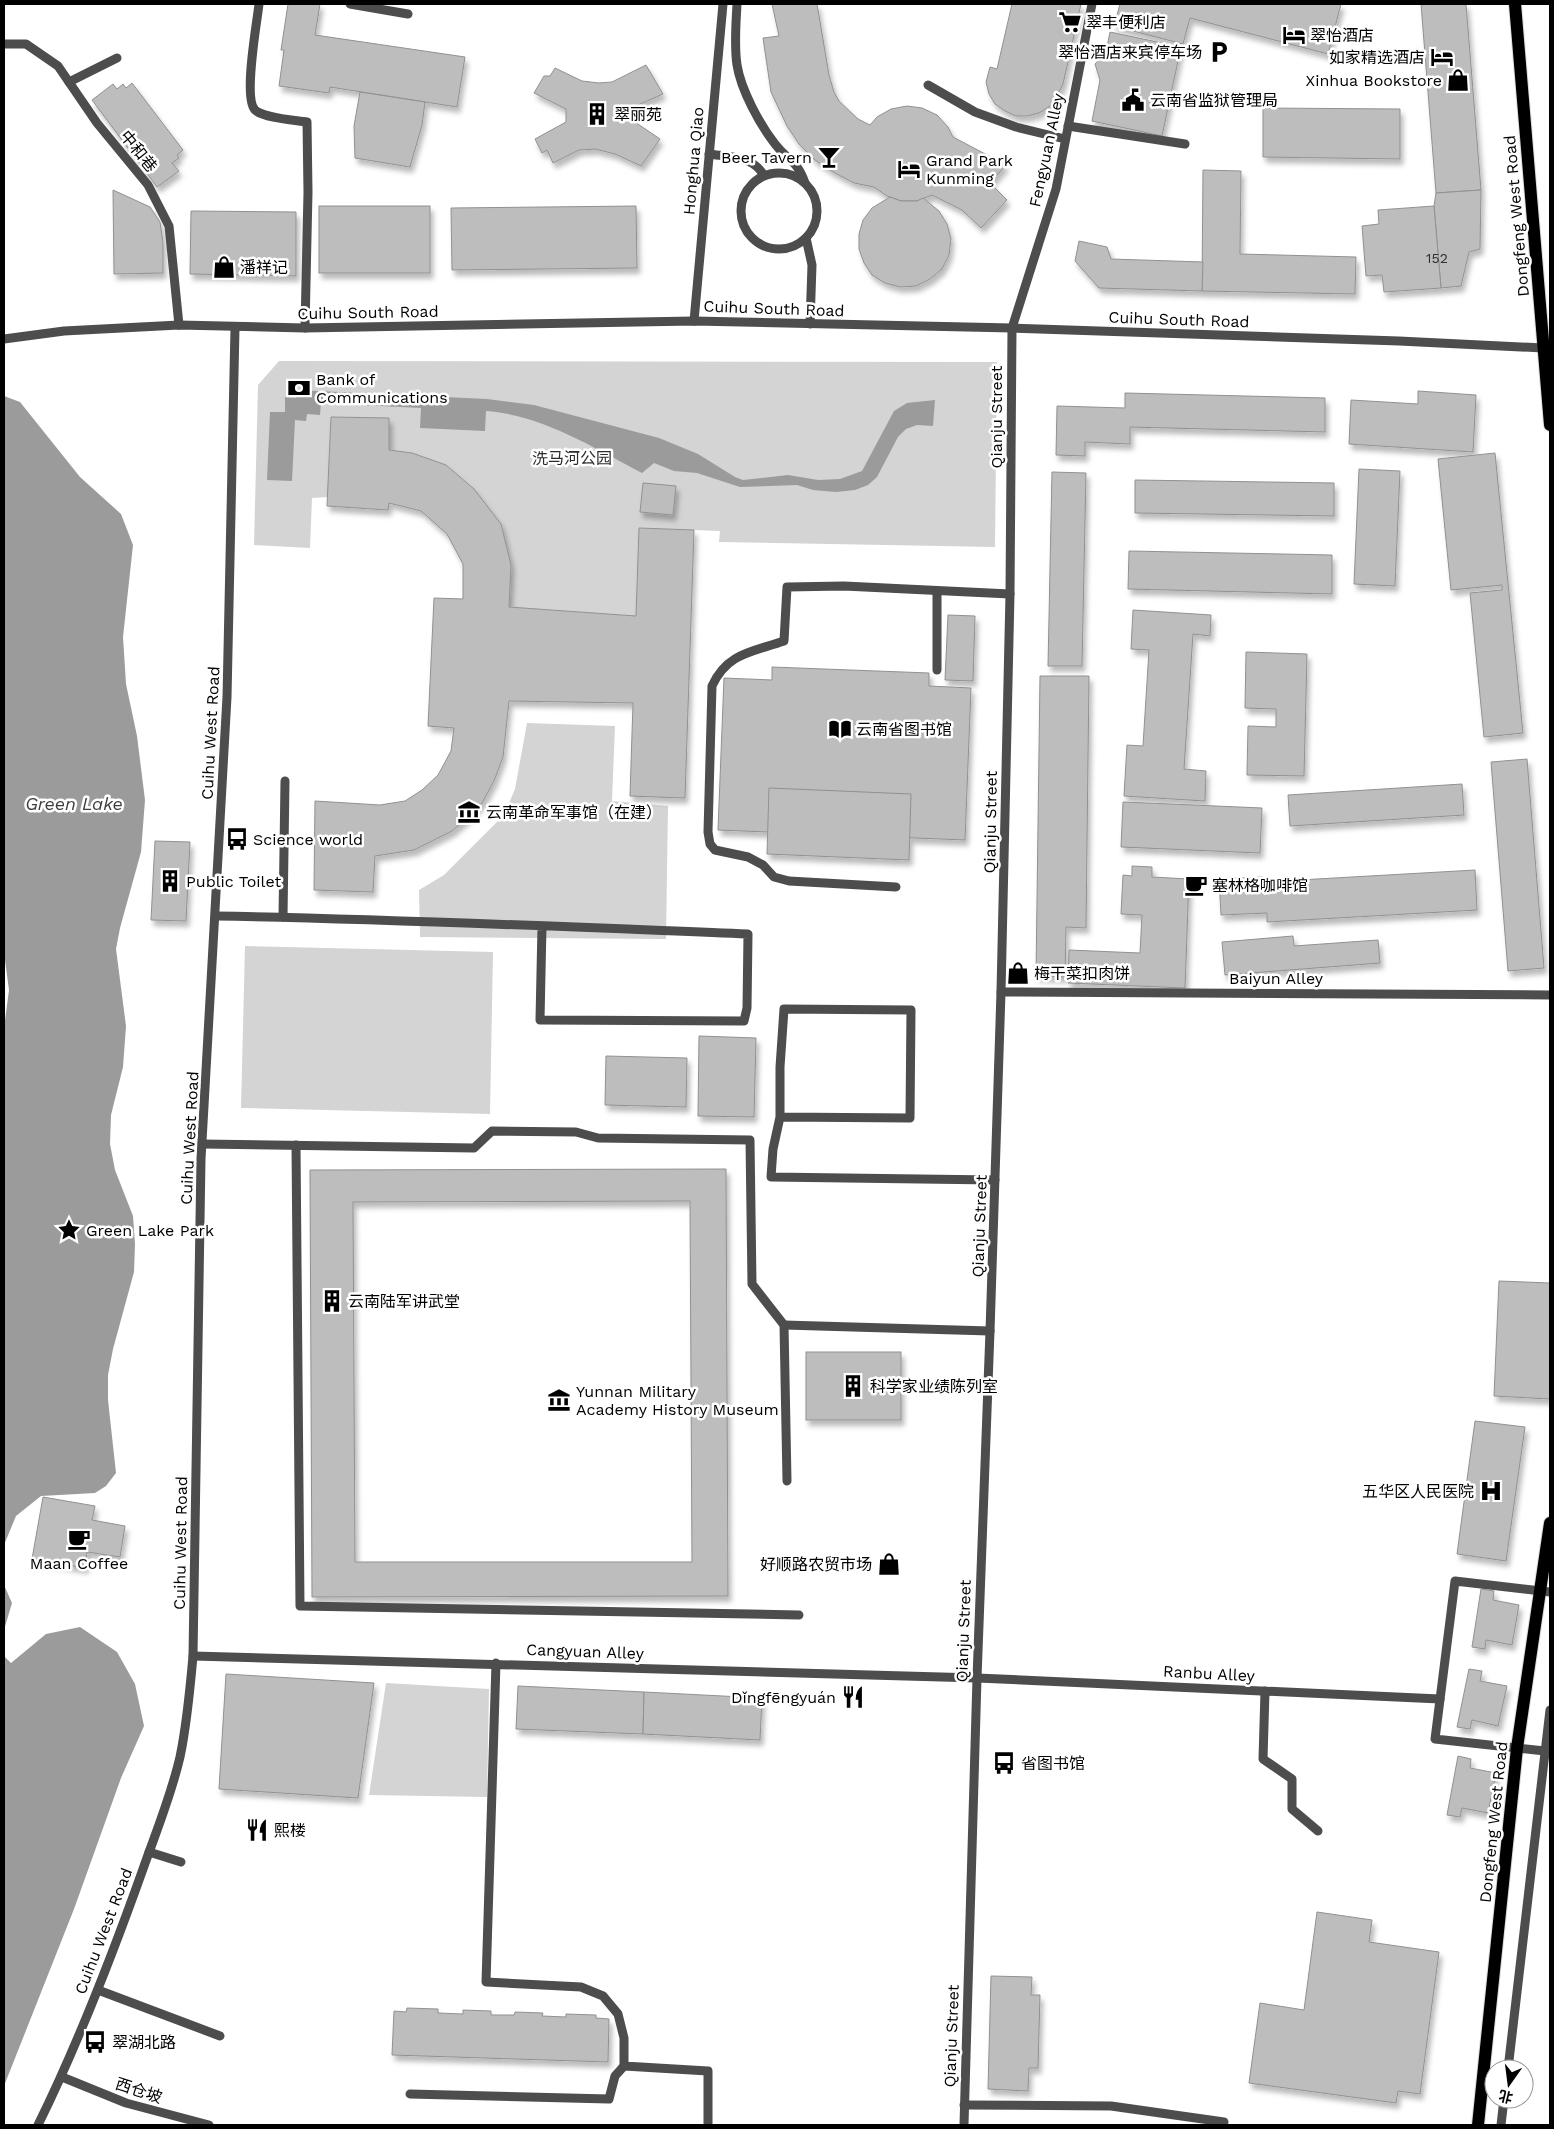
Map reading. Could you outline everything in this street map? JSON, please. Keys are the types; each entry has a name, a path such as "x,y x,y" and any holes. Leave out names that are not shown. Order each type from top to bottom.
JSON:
{"main road":[{"name":"Dongfeng West Road","path":"1515,4 1550,425"},
{"name":"Dongfeng West Road","path":"1478,2125 1518,1748 1545,1591 1550,1523"}],"street":[{"path":"259,4 250,102 256,111 272,116 308,122 305,328"},
{"path":"350,4 408,14"},
{"name":"Honghua Qiao","path":"694,321 722,4"},
{"path":"737,4 737,67 765,130 776,146 801,171 805,183"},
{"name":"Fengyuan Alley","path":"1012,328 1056,189 1091,4"},
{"name":"中和巷","path":"4,44 26,44 58,66 97,123 148,185 169,226 179,325"},
{"path":"69,82 118,58"},
{"path":"928,86 975,112 1016,127 1065,139"},
{"path":"1068,126 1185,144"},
{"path":"709,154 752,162 760,167 764,176"},
{"path":"786,174 797,177 805,183 812,192 818,213 816,224 806,238 794,247 783,250 772,249 758,242 746,231 741,210 743,199 755,181 764,176 786,174"},
{"path":"806,238 812,265 810,324"},
{"name":"Cuihu South Road","path":"4,339 64,331 179,325 235,328 305,328 694,321 1012,328 1399,341 1544,348"},
{"name":"Cuihu West Road","path":"38,2125 62,2077 122,1928 180,1758 188,1710 193,1656 202,1144 227,697 235,328"},
{"name":"Qianju Street","path":"964,2125 976,1678 1001,992 1010,594 1012,328"},
{"path":"896,887 789,881 774,877 762,865 748,857 715,850 710,844 708,832 712,686 718,672 732,659 784,641 787,587 844,586 1010,594"},
{"path":"937,591 937,670"},
{"path":"283,917 285,781"},
{"path":"216,916 283,917 542,926 748,934 747,1008 744,1022 540,1020 542,926"},
{"name":"Baiyun Alley","path":"1001,992 1550,995"},
{"path":"780,1117 910,1118 911,1010 784,1009 780,1067 780,1117 773,1149 771,1177 995,1180"},
{"path":"202,1144 474,1148 492,1130 576,1132 598,1138 750,1140 752,1284 784,1325 787,1481"},
{"path":"296,1145 300,1606 799,1614"},
{"path":"784,1325 990,1331"},
{"path":"1545,1591 1455,1581 1435,1739 1545,1751"},
{"name":"Cangyuan Alley","path":"193,1656 496,1663 976,1678"},
{"path":"410,2094 609,2099 615,2076 624,2066 624,2038 618,2014 603,1996 581,1987 486,1982 496,1663"},
{"name":"Ranbu Alley","path":"976,1678 1440,1699"},
{"path":"1265,1691 1263,1760 1292,1779 1292,1809 1318,1831"},
{"path":"1509,2059 1550,1710"},
{"path":"149,1852 181,1862"},
{"path":"98,1990 220,2036"},
{"path":"624,2066 708,2071 708,2125"},
{"name":"西仓坡","path":"62,2077 126,2103 209,2125"},
{"path":"964,2105 1111,2106 1224,2122"},
{"path":"1501,2125 1503,2109"}],"green space":[{"name":"洗马河公园","path":"279,361 997,362 995,547 719,542 720,531 639,528 636,616 509,607 511,565 501,524 474,489 446,465 412,453 389,450 389,418 331,417 328,497 312,498 310,548 254,545 258,385"},
{"path":"527,723 615,726 612,801 668,806 666,939 420,937 419,890 444,875 504,815 515,789"},
{"path":"245,946 493,952 490,1114 241,1108"},
{"path":"386,1683 489,1689 487,1797 369,1795"}],"water":[{"path":"297,390 487,399 534,405 659,438 698,454 743,480 788,475 818,480 840,479 862,471 894,411 907,403 935,400 933,426 917,425 906,429 898,437 877,477 868,485 855,490 836,492 813,490 797,485 740,487 697,473 674,471 654,463 642,473 586,443 546,425 506,414 486,411 485,431 420,428 421,408 321,403 320,415 307,414 306,421 295,420 292,481 267,480 270,412 285,412 285,397 296,398"},
{"name":"Green Lake","path":"4,396 20,402 80,477 121,514 133,545 123,637 126,684 137,736 145,800 141,852 116,949 126,1026 123,1067 111,1115 110,1144 115,1170 133,1216 135,1244 134,1272 113,1349 108,1375 108,1400 116,1473 106,1486 95,1493 41,1496 16,1516 4,1545 4,1028 9,990 4,953"},
{"path":"4,1585 12,1603 4,1630"},
{"path":"80,1627 117,1652 135,1684 144,1726 121,1778 74,1909 4,2086 4,1656 11,1663 46,1634"}],"building":[{"path":"288,4 320,4 315,35 465,57 457,107 330,87 329,93 279,86 284,50 281,50"},
{"path":"772,4 817,4 829,75 834,92 839,101 858,119 870,125 877,117 891,109 907,106 922,108 937,115 948,127 953,137 1006,165 990,183 1007,200 981,228 962,210 932,195 917,201 901,201 887,196 874,187 854,183 815,160 799,144 787,126 771,92 763,38 779,36"},
{"path":"1012,4 1081,4 1063,84 1049,107 1039,113 1027,116 1016,116 995,104 989,94 986,82 990,67 997,69"},
{"name":"翠怡酒店","path":"1120,4 1341,4 1328,54 1190,18 1183,44 1114,26"},
{"path":"1421,4 1466,4 1481,190 1436,193"},
{"name":"云南省监狱管理局","path":"1110,32 1181,47 1162,136 1092,121 1100,80 1095,64 1106,52"},
{"name":"翠丽苑","path":"646,65 663,94 629,109 629,118 660,139 641,166 615,154 595,149 579,150 553,163 547,150 542,153 535,139 566,122 566,109 534,93 544,76 550,76 555,68 582,81 612,82"},
{"path":"132,83 183,150 177,155 179,158 172,163 179,171 157,187 92,100 113,84 117,89 123,84 126,88"},
{"path":"360,92 425,102 422,125 410,167 355,158 354,126"},
{"path":"1263,108 1400,109 1400,159 1263,157"},
{"path":"1203,170 1241,171 1240,254 1356,257 1355,294 1202,291"},
{"path":"113,190 150,207 160,222 163,243 163,273 114,274"},
{"path":"1481,190 1480,249 1469,252 1461,286 1441,288 1434,206 1436,193"},
{"path":"890,197 901,201 917,201 923,198 939,211 947,224 951,239 949,255 942,269 930,279 916,286 900,287 885,283 872,275 864,263 859,249 859,234 863,220 872,208"},
{"path":"319,206 430,206 430,273 319,273"},
{"path":"636,206 637,268 452,270 451,208"},
{"path":"1434,206 1441,288 1384,292 1382,275 1366,276 1362,226 1379,224 1378,210"},
{"path":"191,211 296,212 296,276 190,274"},
{"path":"1079,241 1107,247 1111,259 1203,262 1202,291 1099,288 1075,261"},
{"path":"1418,391 1476,395 1473,452 1349,444 1351,400 1418,404"},
{"path":"1125,393 1325,398 1325,432 1130,427 1130,444 1085,442 1085,456 1056,455 1057,406 1125,408"},
{"path":"331,417 389,418 389,450 412,453 446,465 474,489 501,524 511,565 509,607 636,616 639,528 694,530 685,798 630,796 633,703 509,701 503,757 494,781 482,803 467,818 452,831 414,850 375,856 373,892 314,890 315,801 380,805 405,801 422,790 438,775 451,751 454,728 428,726 434,598 463,599 463,564 447,534 421,511 389,503 388,510 327,506"},
{"path":"1495,453 1523,733 1484,737 1470,593 1502,590 1502,585 1451,590 1438,459"},
{"path":"1359,469 1400,471 1395,586 1354,584"},
{"path":"1052,472 1086,473 1082,666 1048,666"},
{"path":"1135,480 1334,483 1334,516 1135,513"},
{"path":"643,483 676,486 673,515 640,512"},
{"path":"1129,551 1332,555 1332,594 1128,589"},
{"path":"1133,610 1211,615 1210,636 1193,634 1184,769 1206,771 1205,801 1124,796 1127,745 1143,746 1149,650 1131,649"},
{"path":"948,615 975,616 973,681 945,680"},
{"path":"1246,652 1307,654 1304,776 1247,775 1248,726 1276,727 1276,709 1245,708"},
{"path":"772,667 929,673 929,686 971,688 965,840 718,830 724,678 772,680"},
{"path":"1040,676 1089,676 1086,928 1066,927 1065,977 1036,976"},
{"path":"1527,759 1544,968 1508,971 1491,762"},
{"path":"1462,784 1464,815 1290,826 1288,795"},
{"path":"769,788 911,794 909,860 767,854"},
{"path":"1123,802 1262,808 1260,853 1121,847"},
{"name":"Public Toilet","path":"155,841 190,842 186,921 151,920"},
{"path":"1132,866 1152,867 1152,877 1189,879 1185,988 1068,983 1069,950 1140,953 1142,915 1121,914 1123,875 1132,876"},
{"path":"1475,870 1477,910 1267,922 1267,913 1221,915 1219,879 1263,877 1264,882"},
{"path":"1293,936 1294,946 1378,940 1380,963 1225,975 1222,942"},
{"path":"699,1036 756,1038 754,1117 698,1116"},
{"path":"606,1056 687,1058 686,1107 605,1105"},
{"name":"云南陆军讲武堂","path":"726,1169 728,1596 312,1597 310,1170","holes":["690,1201 692,1562 355,1562 353,1202"]},
{"path":"1499,1281 1550,1283 1550,1399 1494,1396"},
{"name":"科学家业绩陈列室","path":"806,1352 901,1352 901,1420 806,1420"},
{"name":"五华区人民医院","path":"1475,1421 1525,1427 1506,1561 1457,1554"},
{"name":"Maan Coffee","path":"43,1497 95,1506 92,1520 125,1526 120,1557 87,1552 85,1568 32,1559"},
{"path":"1481,1589 1494,1591 1493,1600 1519,1605 1512,1645 1486,1640 1485,1649 1472,1647"},
{"path":"1469,1669 1482,1671 1480,1681 1507,1686 1498,1726 1472,1720 1470,1729 1457,1727"},
{"path":"226,1674 374,1683 358,1798 219,1789"},
{"path":"518,1686 644,1692 643,1734 516,1729"},
{"path":"644,1692 762,1698 760,1740 643,1734"},
{"path":"1458,1756 1471,1759 1470,1768 1496,1773 1488,1813 1462,1808 1460,1817 1447,1815"},
{"path":"1317,1912 1372,1920 1369,1942 1439,1952 1420,2094 1398,2091 1396,2103 1249,2083 1260,2003 1304,2010"},
{"path":"991,1976 1032,1977 1031,1995 1040,1995 1038,2068 1029,2068 1028,2091 988,2089"},
{"path":"407,2008 438,2009 438,2013 463,2014 463,2010 491,2011 491,2015 514,2015 515,2012 543,2013 542,2016 566,2017 566,2014 596,2015 596,2018 609,2019 608,2062 392,2055 394,2011 406,2012"}],"place":[{"name":"翠丰便利店","path":"1070,22"},
{"name":"翠怡酒店","path":"1294,35"},
{"name":"翠怡酒店来宾停车场","path":"1219,52"},
{"name":"如家精选酒店","path":"1442,57"},
{"name":"Xinhua Bookstore","path":"1458,80"},
{"name":"云南省监狱管理局","path":"1133,100"},
{"name":"翠丽苑","path":"597,114"},
{"name":"Beer Tavern","path":"829,157"},
{"name":"Grand Park Kunming","path":"909,169"},
{"name":"潘祥记","path":"224,267"},
{"name":"Bank of Communications","path":"299,388"},
{"name":"云南省图书馆","path":"840,729"},
{"name":"云南革命军事馆（在建）","path":"469,812"},
{"name":"Science world","path":"237,839"},
{"name":"Public Toilet","path":"170,881"},
{"name":"塞林格咖啡馆","path":"1196,885"},
{"name":"梅干菜扣肉饼","path":"1018,973"},
{"name":"Green Lake Park","path":"69,1230"},
{"name":"云南陆军讲武堂","path":"332,1301"},
{"name":"科学家业绩陈列室","path":"853,1386"},
{"name":"Yunnan Military Academy History Museum","path":"559,1400"},
{"name":"五华区人民医院","path":"1491,1491"},
{"name":"Maan Coffee","path":"79,1539"},
{"name":"好顺路农贸市场","path":"889,1564"},
{"name":"Dǐngfēngyuán","path":"853,1697"},
{"name":"省图书馆","path":"1004,1763"},
{"name":"熙楼","path":"257,1830"},
{"name":"翠湖北路","path":"95,2042"}]}
